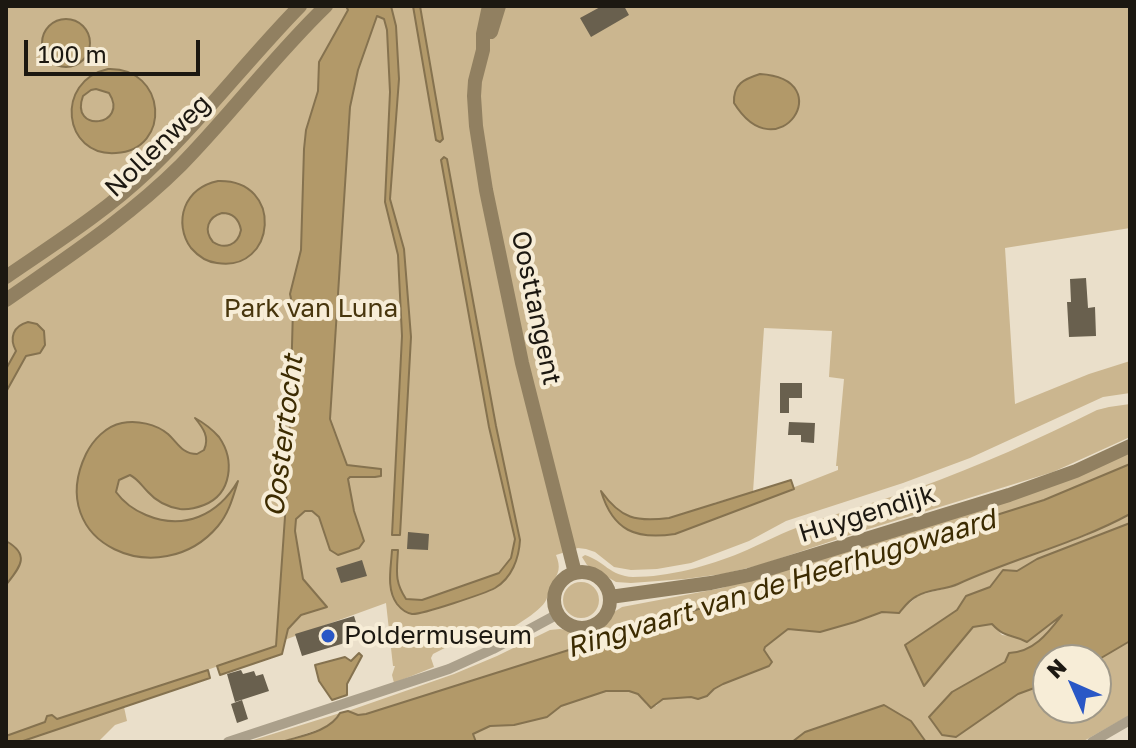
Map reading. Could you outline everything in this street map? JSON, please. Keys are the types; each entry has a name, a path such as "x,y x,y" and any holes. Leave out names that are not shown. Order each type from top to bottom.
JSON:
{"main road":[{"name":"Nollenweg","path":"6,277 84,223 139,179 300,6"},
{"name":"Nollenweg","path":"6,300 100,233 169,176 326,6"},
{"name":"Oosttangent","path":"489,6 475,81 476,126 522,363 575,573"},
{"name":"Oosttangent","path":"483,50 490,38 499,6"},
{"name":"Huygendijk","path":"610,597 749,575 1009,495 1076,471 1130,446"},
{"path":"575,573 598,577 610,597 601,620 587,627 570,625 555,608 555,593 562,580 575,573"}],"street":[{"path":"228,742 449,669 558,614"},
{"path":"1092,742 1130,720"}],"green space":[{"name":"Park van Luna","path":"6,6 1130,6 1130,228 1005,248 1015,404 1130,361 1130,393 1103,397 970,458 786,521 749,541 691,563 631,570 614,567 586,549 578,548 556,555 558,573 545,602 535,613 487,642 482,632 476,632 433,654 434,667 394,683 392,675 395,666 386,603 276,643 276,646 6,740","holes":["764,328 832,331 829,377 844,379 838,470 675,534 713,509 714,503 753,492"]},
{"path":"1130,404 1130,437 1053,472 760,565 723,574 631,583 616,582 587,565 582,557 585,555 618,574 633,577 674,573 702,566 826,517 964,471 1097,410"},
{"path":"1130,452 1130,464 1044,500 366,714 348,711 454,674 550,630 594,631 622,607 722,588"},
{"path":"1130,514 1130,523 1037,559 1017,571 1003,570 990,587 966,596 957,610 905,645 924,685 973,627 992,624 1002,635 1017,637 1066,611 1038,643 952,692 929,716 942,735 956,737 1018,693 1032,688 1032,724 1112,724 1112,652 1130,641 1130,715 1082,742 926,742 911,721 805,732 792,742 476,742 473,734 490,726 514,725 547,717 561,706 606,691 639,694 647,705 656,706 663,699 710,694 722,684 772,662 765,647 788,629 820,632 882,612 898,613 919,595 955,586 1085,536"},
{"path":"581,582 594,587 599,600 594,613 581,618 568,613 563,600 568,587"},
{"path":"124,707 127,721 115,725 98,742 20,742"},
{"path":"340,713 329,726 281,742 247,742"}],"water":[{"path":"346,6 391,6 396,26 399,79 390,199 404,249 411,337 400,535 392,535 402,336 398,255 385,202 390,92 387,30 384,19 377,16 358,70 350,107 330,419 347,465 381,469 381,476 348,479 364,541 359,548 338,555 330,550 319,517 312,511 305,511 296,519 303,579 327,607 301,615 288,629 282,654 220,675 217,666 276,646 289,459 293,308 290,294 301,250 306,130 318,91 319,62 348,10"},
{"path":"413,6 420,6 443,139 440,142 436,140"},
{"path":"66,19 83,26 90,43 83,60 66,67 49,60 42,43 49,26"},
{"path":"108,69 128,72 142,81 151,94 155,109 154,125 147,138 134,148 116,153 98,151 85,143 76,131 72,117 73,102 79,88 91,76","holes":["96,89 109,93 112,113 99,121 84,116 81,108 83,96"]},
{"path":"760,74 784,80 796,91 799,104 794,117 783,126 768,129 751,122 734,103 735,91 741,83"},
{"path":"444,157 447,159 520,540 514,567 495,588 440,608 412,614 399,606 391,592 392,550 398,550 398,581 402,593 406,599 422,600 499,573 511,558 515,539 489,427 441,160"},
{"path":"218,181 240,184 254,194 263,209 265,225 261,241 251,254 237,262 217,263 203,258 191,248 184,233 183,217 191,197 203,187","holes":["222,213 235,217 241,230 234,242 226,246 213,242 208,229 213,218"]},
{"path":"28,322 37,324 44,331 45,345 40,353 26,356 6,392 6,369 16,351 14,333 19,326"},
{"path":"195,418 219,437 227,456 228,476 213,500 192,508 171,507 155,498 130,475 119,480 116,492 122,500 146,515 160,520 187,520 199,517 221,503 238,481 228,510 218,526 194,546 167,556 140,557 114,549 94,534 80,513 77,486 86,454 105,430 128,422 152,425 168,434 184,450 197,454 204,450 206,437"},
{"name":"Ringvaart van de Heerhugowaard","path":"1130,464 1130,514 1088,534 953,586 922,594 899,613 882,612 820,632 788,629 765,647 772,662 769,666 723,684 698,699 663,699 651,708 638,694 606,691 561,706 547,717 514,725 490,726 473,734 476,742 281,742 322,729 340,713 366,714 1044,500"},
{"path":"791,480 794,489 675,534 661,536 638,534 619,524 601,491 623,513 638,519 657,519"},
{"path":"1130,523 1130,641 1112,652 1112,644 1034,644 1062,615 1027,642 1005,634 992,624 973,627 924,686 905,645 957,610 966,596 990,587 1003,570 1017,571 1037,559"},
{"path":"6,541 19,551 21,562 6,585"},
{"path":"1032,646 1032,689 1018,694 956,737 942,735 929,717 952,692 1005,662 1009,653"},
{"path":"359,653 362,656 347,684 347,695 332,700 319,681 315,665 345,657 351,661"},
{"path":"208,670 210,678 20,742 6,742 6,736 45,722 47,716 57,719"},
{"path":"884,705 911,721 926,742 792,742 805,732"}],"building":[{"path":"602,6 624,6 629,15 591,37 580,18"},
{"path":"1086,278 1088,308 1095,307 1096,336 1069,337 1067,302 1071,302 1070,279"},
{"path":"780,383 802,383 802,398 789,398 789,413 780,413"},
{"path":"789,422 815,423 814,443 801,442 801,435 788,435"},
{"path":"408,532 429,534 428,550 407,549"},
{"path":"362,560 367,576 341,583 336,568"},
{"name":"Poldermuseum","path":"354,616 361,638 302,656 295,634"},
{"path":"241,670 243,674 254,671 256,676 263,674 269,691 235,702 227,674"},
{"path":"242,700 248,719 237,723 231,704"}],"place":[{"name":"Poldermuseum","path":"328,636"}],"water label":[{"name":"Oostertocht","path":"284,436"}]}
